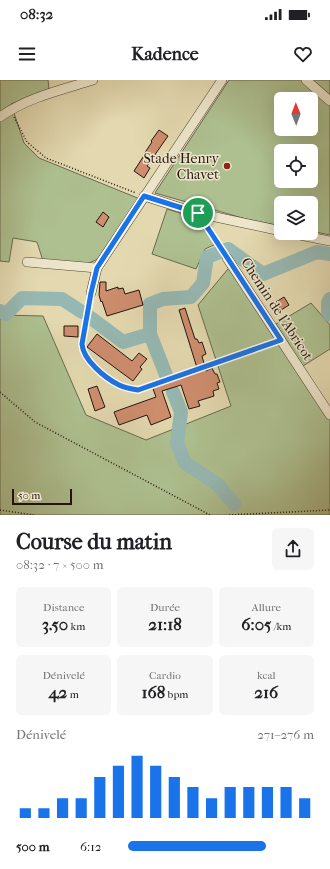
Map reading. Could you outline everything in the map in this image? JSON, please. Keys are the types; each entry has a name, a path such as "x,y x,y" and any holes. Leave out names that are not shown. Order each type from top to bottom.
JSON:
{"street":[{"path":"0,117 10,110 50,93 93,80"},
{"path":"91,293 97,268 222,80"},
{"path":"306,80 330,101"},
{"path":"144,196 198,213 274,229"},
{"path":"318,239 330,241"},
{"name":"Chemin de l'Abricot","path":"228,258 330,414"},
{"path":"27,262 97,268"}],"path":[{"path":"10,110 27,142 46,158 144,196"},
{"path":"198,213 228,258"},
{"path":"91,293 82,351 95,367 120,386 138,390 281,340"},
{"path":"0,392 35,422 210,515"},
{"path":"0,510 34,515"},
{"path":"229,515 330,510"}],"green space":[{"path":"0,80 48,80 49,89 11,104 24,143 39,158 140,199 98,259 82,266 43,261 37,242 13,238 9,262 0,261"},
{"name":"Stade Henry Chavet","path":"229,80 330,80 330,235 318,232 318,196 274,196 274,225 246,219 155,193"},
{"path":"167,209 199,219 216,244 205,249 196,269 152,254"},
{"path":"233,263 330,413 330,515 0,515 0,315 43,316 86,415 146,440 231,406 198,305"},
{"path":"311,303 330,325 330,349 303,366 276,324"}],"building":[{"path":"159,130 168,136 147,166 150,168 144,178 134,171"},
{"path":"103,212 109,217 103,227 96,222"},
{"path":"100,282 106,282 106,291 118,287 118,289 123,288 125,294 139,290 143,305 107,316 99,295"},
{"path":"284,297 289,305 281,310 276,302"},
{"path":"185,308 195,339 197,339 199,343 202,342 206,354 202,356 206,371 212,368 215,374 217,374 220,382 217,383 219,389 213,391 214,396 198,401 200,406 189,409 181,385 162,391 171,417 151,425 147,415 119,425 114,412 156,397 152,386 198,371 179,310"},
{"path":"64,326 78,326 78,337 64,336"},
{"path":"97,334 132,361 139,353 147,359 140,367 142,369 133,381 87,347"},
{"path":"97,386 105,407 95,411 88,389"}],"waterway":[{"path":"166,375 150,334 150,304 163,299 191,297 203,283 207,257 228,249 263,274 317,252 330,254"},
{"path":"0,311 6,314 22,298 62,299 82,312"},
{"path":"330,299 328,303 328,312 330,315"},
{"path":"91,318 123,342 150,334"},
{"path":"173,392 181,412 177,443 185,463 217,484 234,504"}],"place":[{"name":"Stade Henry Chavet","path":"227,166"}],"route":[{"path":"144,196 198,213 281,340 138,390 120,386 91,364 82,351 91,293 97,268 144,196"}]}
